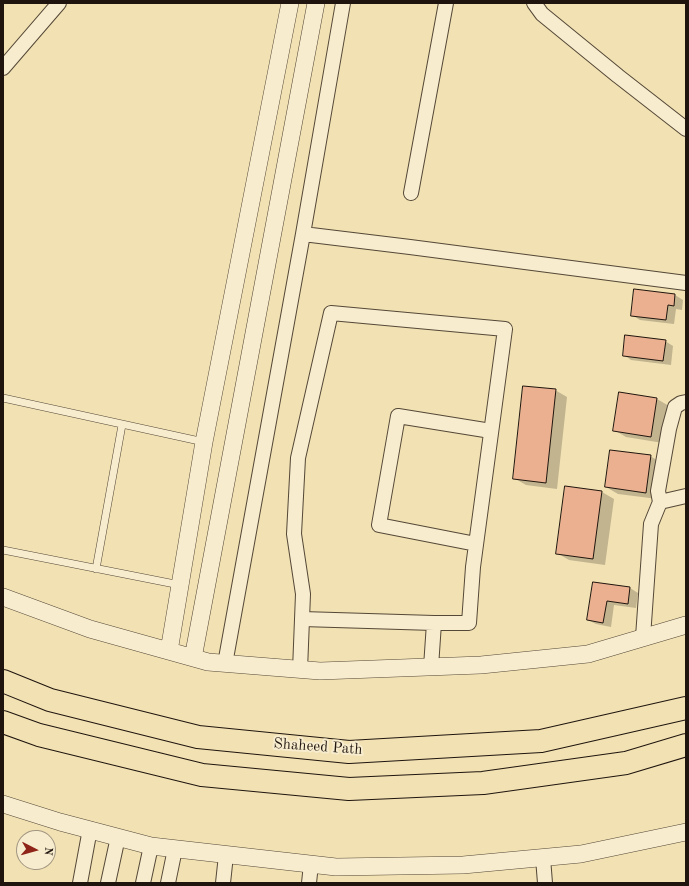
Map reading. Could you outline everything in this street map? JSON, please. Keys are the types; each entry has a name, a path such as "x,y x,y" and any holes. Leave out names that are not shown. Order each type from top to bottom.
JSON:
{"highway":[{"name":"Shaheed Path","path":"3,681 50,700 198,737 349,752 541,741 686,708"},
{"path":"3,722 40,735 202,775 349,789 483,783 626,763 686,745"}],"street":[{"path":"3,68 59,3"},
{"path":"169,651 204,442 290,3"},
{"path":"193,658 316,3"},
{"path":"225,664 303,234 343,3"},
{"path":"411,193 446,3"},
{"path":"537,4 542,14 686,129"},
{"path":"303,234 410,246 686,283"},
{"path":"300,670 302,619 303,594 294,534 298,458 331,313 505,329 473,567 469,623 302,619"},
{"path":"643,637 651,524 660,502 658,491 669,429 675,407 686,402"},
{"path":"476,544 379,525 398,416 491,431"},
{"path":"660,502 686,496"},
{"path":"3,597 90,629 208,662 320,671 481,665 588,654 686,624"},
{"path":"431,667 434,623"},
{"path":"3,804 60,822 151,846 336,867 463,865 543,858 581,854 686,832"},
{"path":"80,883 90,829"},
{"path":"108,883 118,837"},
{"path":"143,883 151,846"},
{"path":"168,883 175,849"},
{"path":"223,883 226,855"},
{"path":"543,858 545,883"},
{"path":"310,883 311,864"}],"lane":[{"path":"3,398 204,442"},
{"path":"96,569 122,425"},
{"path":"3,550 180,586"}],"building":[{"path":"634,289 675,294 674,306 668,305 666,320 631,316"},
{"path":"625,335 666,340 663,361 623,356"},
{"path":"523,386 556,389 546,483 513,479"},
{"path":"619,392 657,398 651,437 613,431"},
{"path":"610,450 651,455 646,493 605,487"},
{"path":"565,486 602,491 593,559 556,554"},
{"path":"593,582 630,587 628,604 607,601 603,623 587,620"}]}
